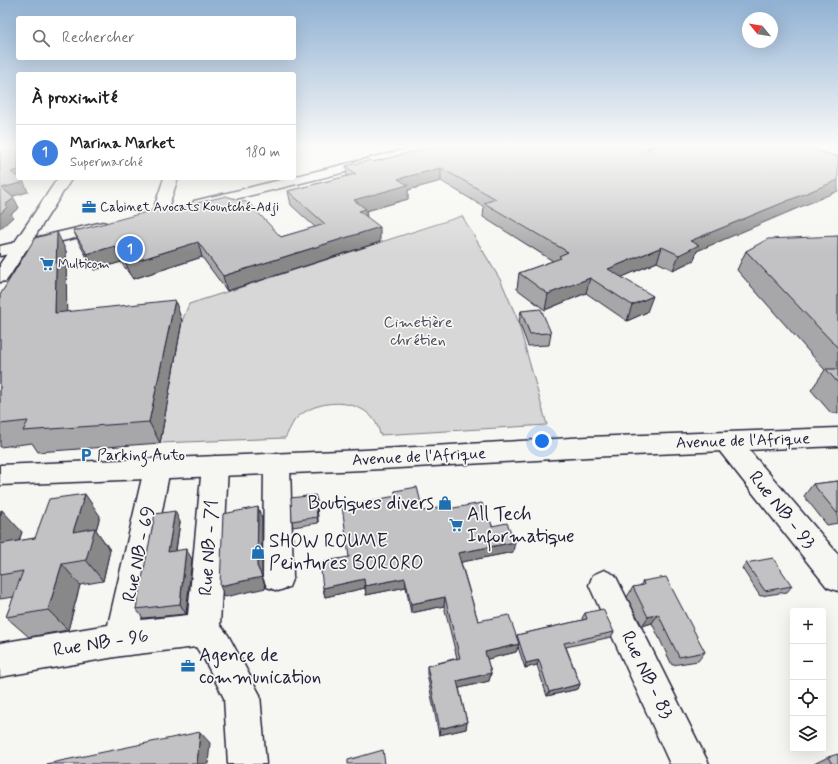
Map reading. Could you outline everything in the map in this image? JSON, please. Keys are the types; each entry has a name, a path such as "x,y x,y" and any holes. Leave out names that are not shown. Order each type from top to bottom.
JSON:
{"main road":[{"path":"0,277 18,247 63,181"},
{"path":"159,214 170,181"},
{"path":"189,206 293,181"},
{"path":"144,217 174,210"},
{"path":"0,251 114,224"},
{"name":"Avenue de l'Afrique","path":"0,475 364,460 596,446 838,437"},
{"name":"Rue NB - 93","path":"727,442 838,577"},
{"path":"277,463 278,577"},
{"name":"Rue NB - 71","path":"203,630 215,466"},
{"name":"Rue NB - 69","path":"121,639 156,469"},
{"name":"Rue NB - 83","path":"604,585 690,764"},
{"path":"203,630 216,646 242,695 247,764"},
{"name":"Rue NB - 96","path":"0,660 121,639 203,630"}],"green space":[{"name":"Cimetière chrétien","path":"462,216 501,281 517,318 547,425 380,435 375,422 367,413 356,407 343,404 329,404 316,407 304,413 294,421 285,438 160,443 182,321 189,304"}],"building":[{"path":"0,181 22,181 24,182 2,188 14,198 5,205 7,207 0,214"},
{"path":"329,181 401,181 408,185 354,200 366,209 359,211 380,227 223,276 198,242 126,264 115,246 87,254 73,230 79,230 158,209 160,212 226,196 249,203 281,237 325,224 288,191"},
{"path":"463,181 836,181 690,241 699,245 679,255 662,247 608,269 653,296 632,305 590,278 548,294 519,273 561,258 559,256 568,252 484,203 496,199"},
{"path":"57,232 55,313 175,300 149,422 23,431 28,421 0,424 0,295 35,238"},
{"path":"838,236 838,348 746,251 768,239"},
{"path":"541,309 551,333 530,334 521,311"},
{"path":"826,369 838,369 838,383"},
{"path":"838,481 838,513 837,513 813,484"},
{"path":"417,487 423,511 441,507 442,510 482,503 492,526 507,523 515,542 458,553 478,621 509,615 519,644 485,652 491,673 457,681 467,722 440,729 427,666 460,658 445,597 411,604 405,578 365,586 364,579 323,588 320,562 349,557 342,506 396,496 395,491"},
{"path":"85,494 73,532 95,528 86,560 62,564 48,610 6,617 23,571 0,575 0,544 35,538 49,499"},
{"path":"315,495 317,517 292,521 291,498"},
{"path":"258,507 257,566 262,577 220,586 223,514"},
{"path":"175,511 168,552 186,549 180,604 136,609 155,514"},
{"path":"773,558 792,586 765,591 746,563"},
{"path":"666,577 705,652 679,657 658,614 648,617 633,587 644,585 643,581"},
{"path":"603,609 614,632 564,643 580,684 549,692 539,660 526,663 517,635 587,619 585,613"},
{"path":"200,732 197,764 46,764"},
{"path":"383,750 385,764 348,764 348,760"},
{"path":"838,754 838,764 832,764 828,757"}],"place":[{"name":"Cabinet Avocats Kountché-Adji","path":"89,207"},
{"name":"Marina Market","path":"130,249"},
{"name":"Multicom","path":"47,264"},
{"name":"Parking Auto","path":"86,455"},
{"name":"Boutiques divers","path":"445,503"},
{"name":"All Tech Informatique","path":"456,525"},
{"name":"SHOW ROUME Peintures BORORO","path":"258,552"},
{"name":"Agence de communication","path":"188,666"}]}
